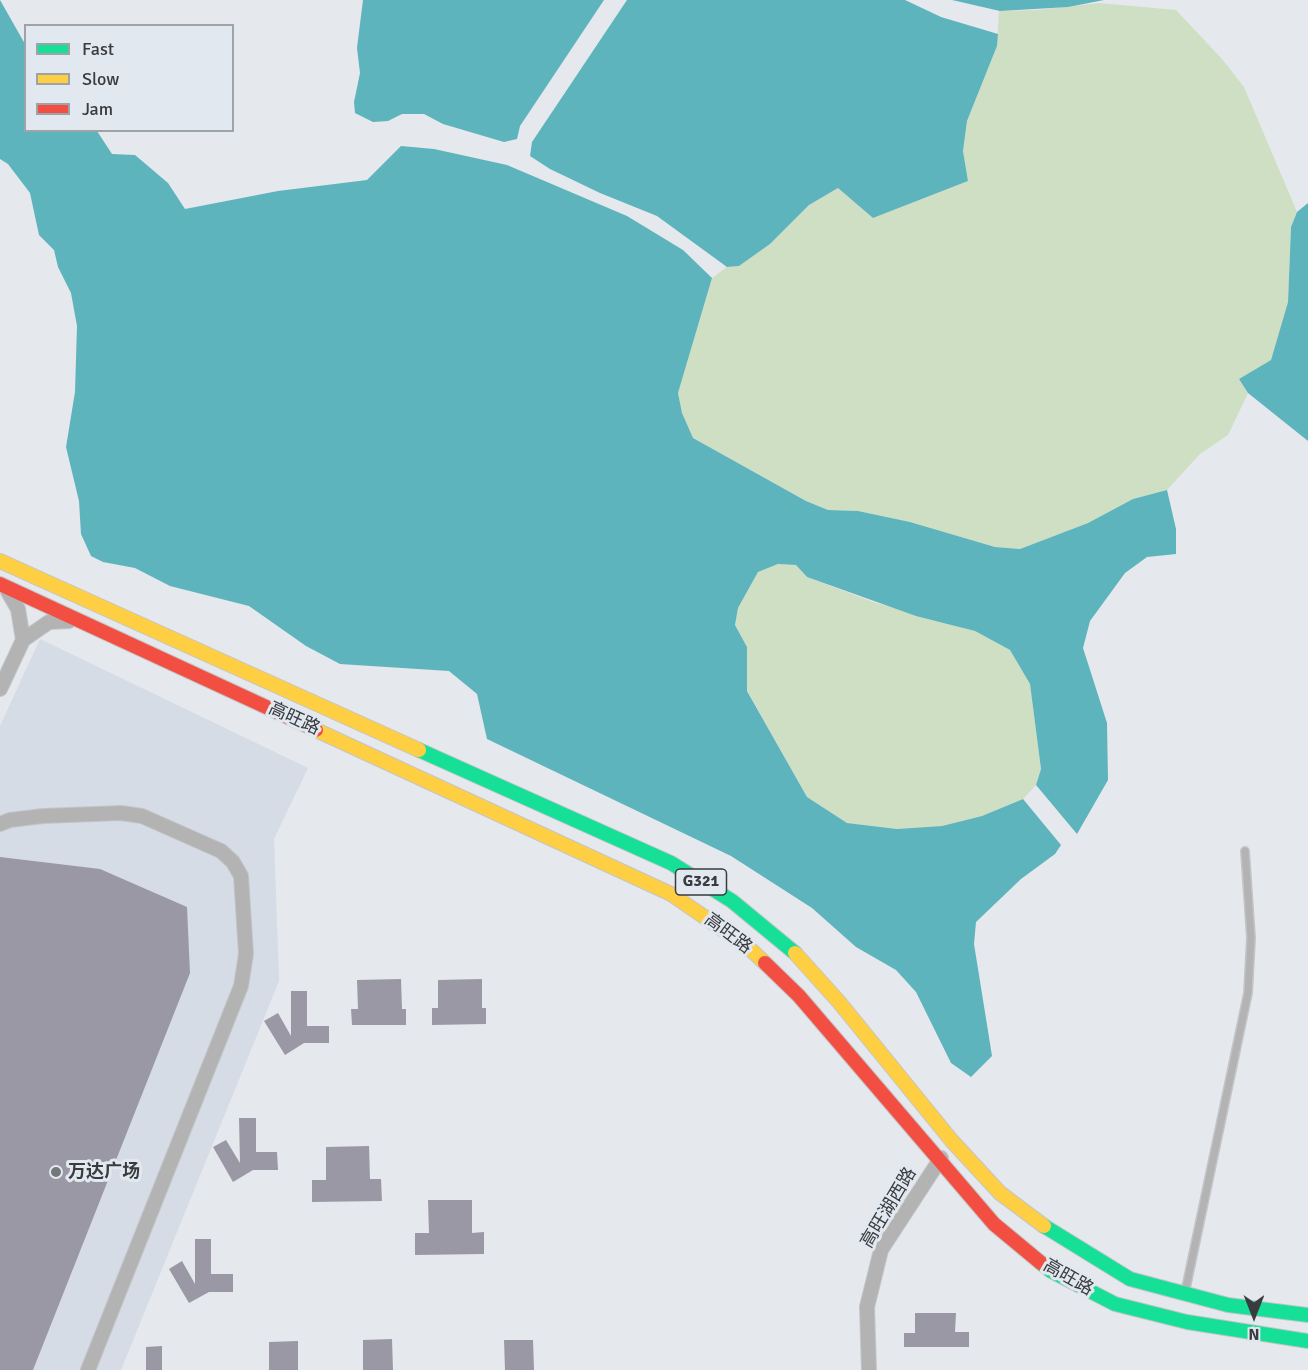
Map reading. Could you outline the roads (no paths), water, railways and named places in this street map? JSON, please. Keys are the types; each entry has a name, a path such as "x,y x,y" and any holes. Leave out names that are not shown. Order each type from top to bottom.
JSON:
{"highway":[{"name":"高旺路","path":"0,561 671,863 732,901 790,948 839,1002 952,1141 1000,1193 1056,1236 1130,1278 1228,1305 1308,1316"},
{"name":"高旺路","path":"2,585 672,894 747,947 800,996 994,1224 1051,1271 1115,1304 1187,1322 1281,1339 1308,1341"}],"street":[{"path":"2,585 18,609 23,640"},
{"path":"0,689 23,640 50,622 81,620"},
{"path":"0,825 10,820 43,816 121,813 142,816 221,851 234,862 241,876 246,954 241,986 88,1370"},
{"name":"高旺湖西路","path":"869,1370 867,1306 881,1250 952,1141"}],"lane":[{"path":"1185,1293 1248,993 1251,938 1245,851"}],"water":[{"path":"0,0 24,42 24,132 98,132 112,154 135,155 168,183 185,209 278,191 367,180 401,146 434,149 507,165 627,216 683,250 712,278 678,393 682,413 693,438 806,501 828,510 858,511 910,522 995,547 1020,549 1088,523 1133,499 1167,490 1176,529 1176,554 1147,557 1125,573 1090,621 1083,648 1107,723 1108,780 1077,834 1036,785 1041,769 1030,684 1010,650 975,631 916,616 807,577 796,565 778,564 758,572 738,608 735,625 747,647 747,691 807,797 847,823 897,829 942,826 982,816 1023,799 1061,845 1055,854 1021,879 976,922 974,944 992,1056 971,1077 951,1063 916,992 896,970 856,947 812,908 731,856 487,739 477,694 449,671 340,664 306,646 249,606 170,586 135,568 103,562 91,556 81,534 79,501 66,447 75,392 77,326 71,293 58,267 54,250 39,235 30,193 8,164 0,159"},
{"path":"363,0 604,0 520,126 517,139 504,142 443,124 424,114 402,114 388,121 373,122 355,113 354,102 360,73 357,48"},
{"path":"627,0 905,0 941,17 998,34 997,46 967,121 963,151 968,181 873,218 838,188 809,205 770,244 739,266 727,267 657,216 600,193 550,169 530,156 532,142"},
{"path":"952,0 1104,0 1068,7 1000,11"},
{"path":"1308,203 1308,441 1248,393 1239,379 1271,360 1288,302 1291,227 1297,212"}],"place":[{"name":"万达广场","path":"56,1172"}]}
